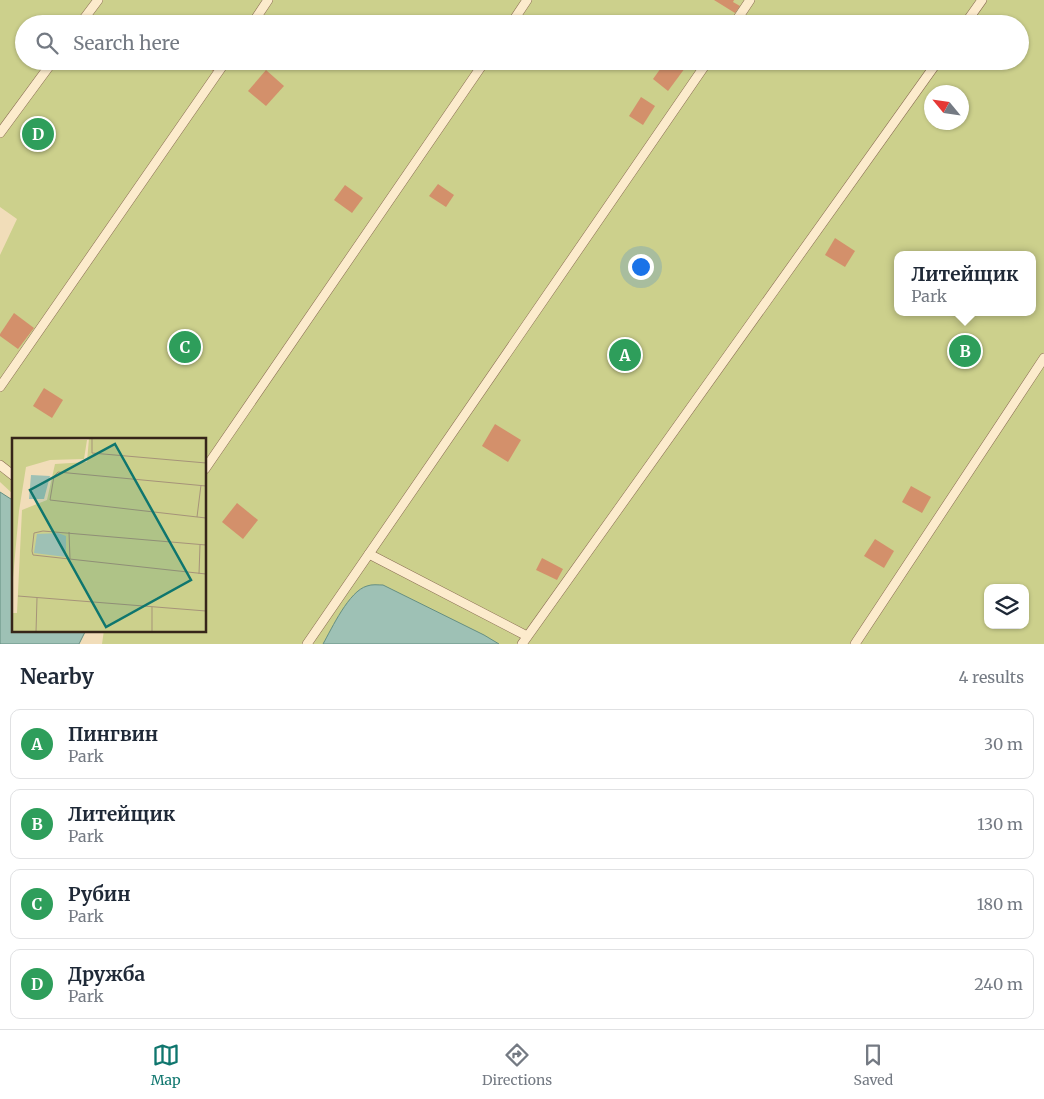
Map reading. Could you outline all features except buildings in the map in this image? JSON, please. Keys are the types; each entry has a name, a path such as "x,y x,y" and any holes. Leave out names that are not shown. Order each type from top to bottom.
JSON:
{"lane":[{"path":"87,15 98,0"},
{"path":"258,15 268,0"},
{"path":"516,15 527,0"},
{"path":"740,15 750,0"},
{"path":"971,15 982,0"},
{"path":"0,133 46,70"},
{"path":"0,387 220,70"},
{"path":"206,468 479,70"},
{"path":"307,644 702,70"},
{"path":"369,554 525,640 932,70"},
{"path":"856,644 1044,358"},
{"path":"0,465 12,474"}],"green space":[{"path":"0,0 1044,0 1044,644 102,644 104,632 206,632 206,438 12,438 12,493 0,482 0,255 17,219 0,207"}],"water":[{"path":"0,492 12,500 12,632 85,632 79,644 0,644"},
{"path":"383,585 499,644 323,644 348,602 360,589 367,586"}],"place":[{"name":"Дружба","path":"38,134"},
{"name":"Рубин","path":"185,347"},
{"name":"Литейщик","path":"965,351"},
{"name":"Пингвин","path":"625,355"}]}
